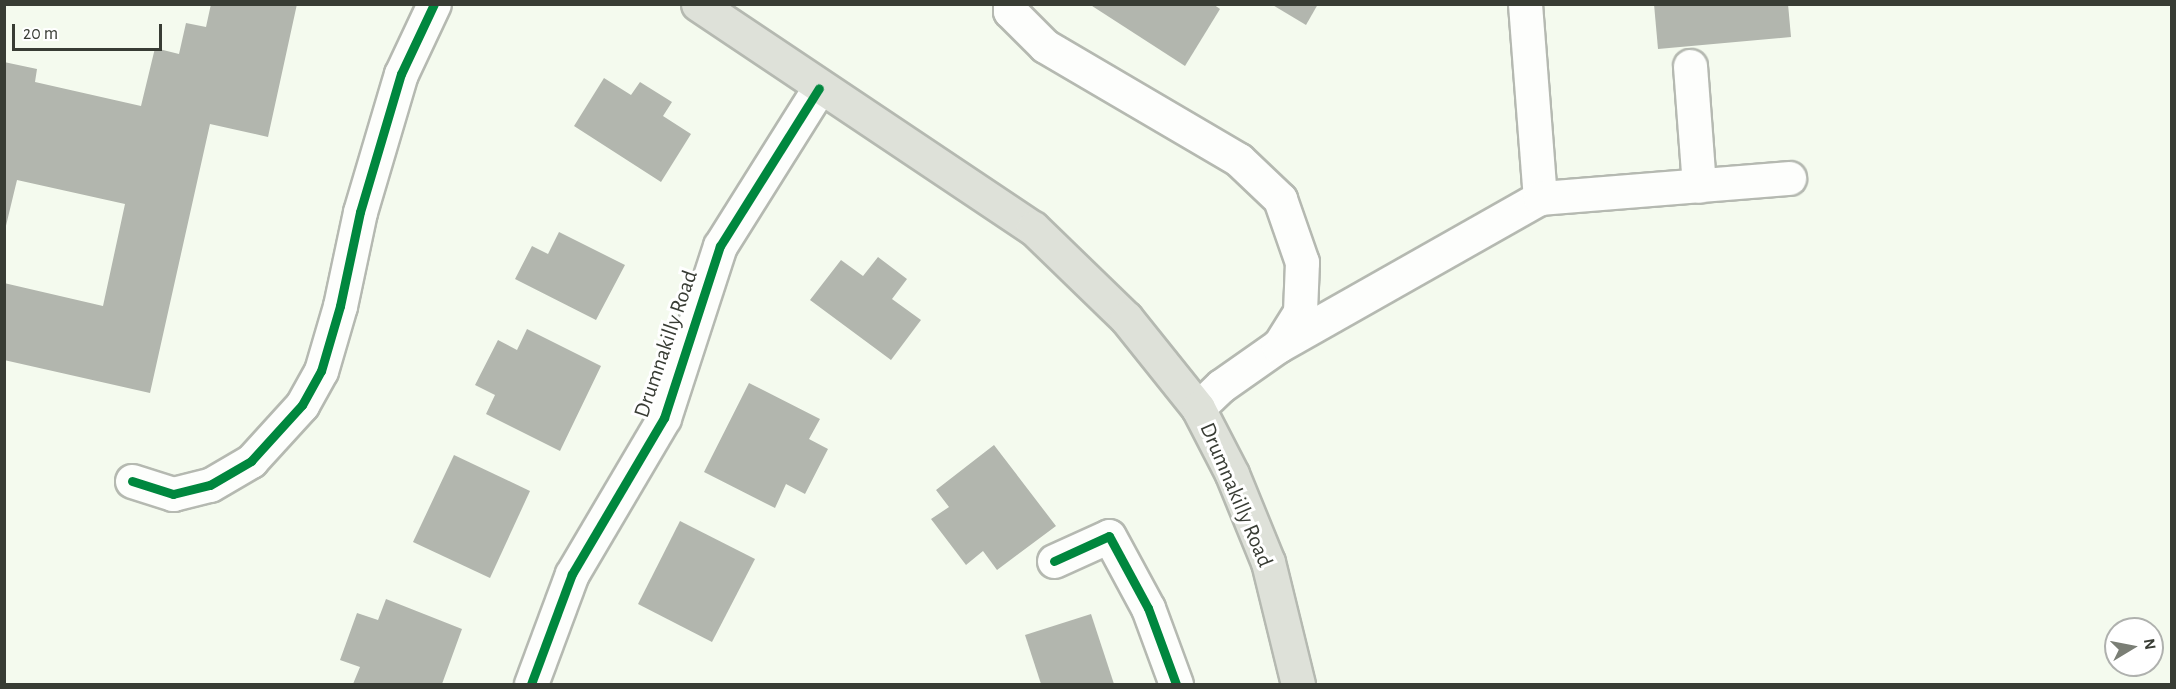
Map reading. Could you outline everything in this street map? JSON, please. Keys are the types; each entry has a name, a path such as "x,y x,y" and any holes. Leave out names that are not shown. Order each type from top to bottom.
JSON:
{"main road":[{"name":"Drumnakilly Road","path":"699,4 819,88 905,141 1033,228 1126,318 1198,408 1232,474 1268,562 1298,684"}],"street":[{"path":"132,481 173,494 210,485 250,461 302,405 321,370 340,306 360,212 401,74 434,4"},
{"path":"1010,4 1010,11 1046,46 1239,160 1280,199 1302,262 1300,312 1278,346"},
{"path":"1525,4 1540,198"},
{"path":"1690,66 1699,186"},
{"name":"Drumnakilly Road","path":"531,684 572,574 664,418 720,246 819,88"},
{"path":"1198,408 1221,386 1278,346 1540,198 1789,178"},
{"path":"1054,561 1109,536 1148,608 1176,684"}],"building":[{"path":"211,4 297,4 268,137 210,124 150,393 4,360 4,283 103,306 125,204 17,180 4,234 4,62 37,69 35,82 141,106 155,48 179,54 186,23 206,27"},
{"path":"1089,4 1213,4 1220,9 1185,66"},
{"path":"1271,4 1318,4 1306,25"},
{"path":"1654,4 1788,4 1791,37 1658,49"},
{"path":"604,78 631,95 640,82 672,102 663,116 691,134 661,182 574,126"},
{"path":"559,232 625,265 596,320 515,279 532,246 548,254"},
{"path":"878,257 907,279 892,299 921,320 891,360 810,300 841,260 863,276"},
{"path":"527,329 601,366 560,451 486,414 495,395 475,385 498,340 517,350"},
{"path":"749,383 820,419 809,439 828,449 805,494 786,484 775,508 704,472"},
{"path":"994,445 1056,526 997,570 983,551 966,565 931,519 949,507 936,490"},
{"path":"454,455 530,491 490,578 413,542"},
{"path":"680,521 755,559 712,642 638,604"},
{"path":"386,599 462,629 442,684 353,684 360,667 340,660 357,613 378,620"},
{"path":"1091,614 1114,684 1041,684 1025,635"}],"cycle path":[{"path":"132,481 173,494 210,485 251,461 302,405 321,371 340,306 360,212 401,74 434,4"},
{"path":"531,684 572,574 664,418 720,246 819,88"},
{"path":"1054,561 1109,536 1148,608 1176,684"}]}
